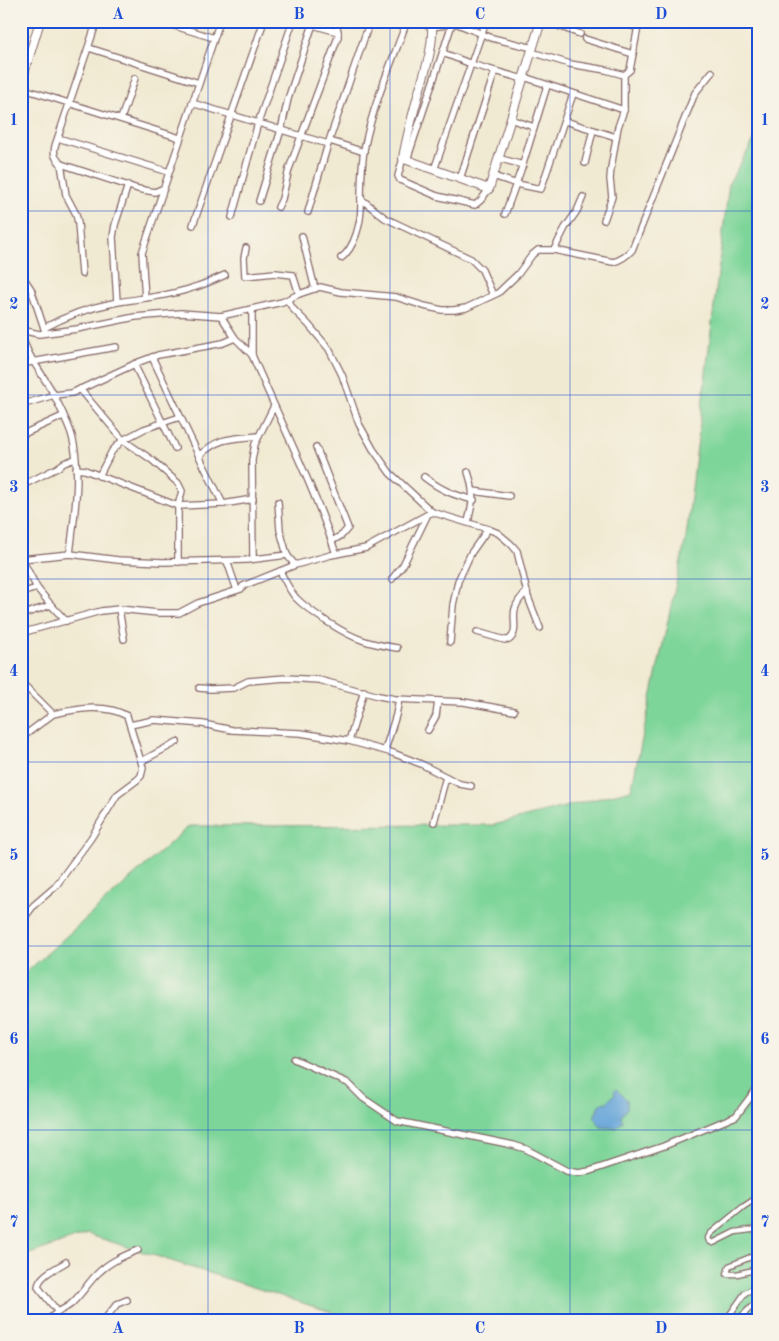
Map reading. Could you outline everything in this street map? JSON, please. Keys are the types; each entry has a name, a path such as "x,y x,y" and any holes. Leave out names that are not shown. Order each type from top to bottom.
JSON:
{"street":[{"path":"21,83 40,21"},
{"path":"82,274 76,214 66,195 61,164 54,154 98,21"},
{"path":"159,21 172,23 214,38"},
{"path":"145,298 142,253 220,21"},
{"path":"193,225 264,21"},
{"path":"232,217 258,123 293,21"},
{"path":"278,207 338,38 337,27 339,21"},
{"path":"308,212 370,21"},
{"path":"341,258 351,247 361,214 364,152 376,108 407,21"},
{"path":"422,21 433,24 453,22 570,64 606,70 624,76"},
{"path":"434,170 486,21"},
{"path":"604,220 612,197 610,173 616,137 624,110 624,76 630,70 639,25 618,21"},
{"path":"453,22 398,176 400,180 438,196 475,205 481,200 488,189 493,176 540,22 633,54"},
{"path":"259,201 281,130 288,99 313,23 338,32"},
{"path":"405,159 408,129 426,65 433,24"},
{"path":"89,48 199,83"},
{"path":"443,53 470,64 523,78 624,110"},
{"path":"460,179 495,71"},
{"path":"45,331 77,329 135,317 181,313 221,316 282,302 320,287 341,292 396,297 442,310 466,308 493,296 518,274 538,250 554,250 612,262 620,260 632,250 695,93 712,72"},
{"path":"121,119 135,78"},
{"path":"505,214 517,184 547,86"},
{"path":"21,88 180,138"},
{"path":"493,176 541,189 573,94"},
{"path":"192,103 302,137 364,152"},
{"path":"510,119 534,127"},
{"path":"564,121 616,137"},
{"path":"585,163 593,130"},
{"path":"58,138 170,172"},
{"path":"498,158 523,165"},
{"path":"405,159 488,189"},
{"path":"61,164 87,174 155,192 164,188"},
{"path":"117,302 113,237 128,185"},
{"path":"554,250 583,197"},
{"path":"361,199 385,218 471,259 482,270 493,296"},
{"path":"302,236 315,289"},
{"path":"246,248 244,258 245,276 275,273 293,275 299,294"},
{"path":"21,274 31,289 45,331"},
{"path":"70,554 77,478 72,435 54,395 30,356 21,331 39,334 60,319 83,310 192,289 225,276"},
{"path":"287,300 329,349 342,375 359,424 373,449 390,472 430,514 468,522 498,533 517,551 527,592 540,628"},
{"path":"252,309 252,355"},
{"path":"221,316 235,338 252,355 305,475 336,554"},
{"path":"21,405 54,395 65,395 152,357 223,343 235,338"},
{"path":"21,364 116,347"},
{"path":"152,357 223,504"},
{"path":"134,364 164,422 175,448"},
{"path":"80,389 123,440 152,460 178,483 182,491 178,506 178,562"},
{"path":"253,559 252,460 259,436 274,406"},
{"path":"21,435 63,416"},
{"path":"99,476 112,451 123,440 180,417"},
{"path":"199,456 210,446 225,439 259,436"},
{"path":"316,447 347,522 348,528 346,531 332,541"},
{"path":"21,486 57,468 64,462 75,459"},
{"path":"76,469 85,470 178,506 223,504 253,499"},
{"path":"468,472 474,500 468,522"},
{"path":"424,477 440,489 453,495 474,500"},
{"path":"473,491 509,496"},
{"path":"278,502 280,530 287,555 295,565"},
{"path":"21,632 101,611 119,609 179,613 198,603 237,590 295,565 366,548 430,514"},
{"path":"392,579 403,566 430,514"},
{"path":"450,642 453,605 458,581 471,553 488,529"},
{"path":"66,621 37,588 22,559 70,554 118,560 178,562 253,559 287,555"},
{"path":"227,560 237,590"},
{"path":"280,572 296,598 328,621 350,635 364,641 397,648"},
{"path":"21,592 37,588"},
{"path":"477,632 505,640 512,638 514,634 515,608 520,598 527,592"},
{"path":"21,615 51,605"},
{"path":"119,609 124,638"},
{"path":"199,688 211,690 234,688 248,681 286,678 319,680 379,696 399,699 464,702 514,711"},
{"path":"21,682 53,714"},
{"path":"349,741 364,691"},
{"path":"385,750 399,699"},
{"path":"428,730 436,716 438,701"},
{"path":"21,738 53,714 81,709 102,708 119,711 128,716 143,768 141,776 117,795 91,838 55,887 34,905 21,922"},
{"path":"130,725 154,720 203,724 232,730 301,733 349,741 385,750 421,764 460,784 471,786"},
{"path":"142,761 177,742"},
{"path":"434,822 446,777"},
{"path":"294,1059 348,1083 363,1098 397,1121 513,1145 526,1149 567,1172 590,1170 664,1146 736,1116 758,1087"},
{"path":"758,1198 743,1207 710,1234 708,1238 709,1242 712,1243 735,1232 758,1229"},
{"path":"49,1320 71,1304 98,1273 122,1256 138,1250"},
{"path":"758,1254 729,1266 727,1274 737,1274 758,1269"},
{"path":"58,1312 38,1287 38,1284 43,1277 66,1262"},
{"path":"726,1320 745,1293 758,1286"},
{"path":"104,1320 117,1304 127,1300"},
{"path":"738,1320 752,1306 758,1307"},
{"path":"754,1320 758,1316"}],"green space":[{"path":"758,133 758,1320 356,1320 87,1234 21,1257 21,977 189,826 494,825 631,790 686,538 729,183"}],"water":[{"path":"616,1089 627,1100 627,1108 621,1117 623,1121 616,1128 601,1127 594,1117 600,1105 604,1102 606,1103 615,1094 614,1091"}]}
